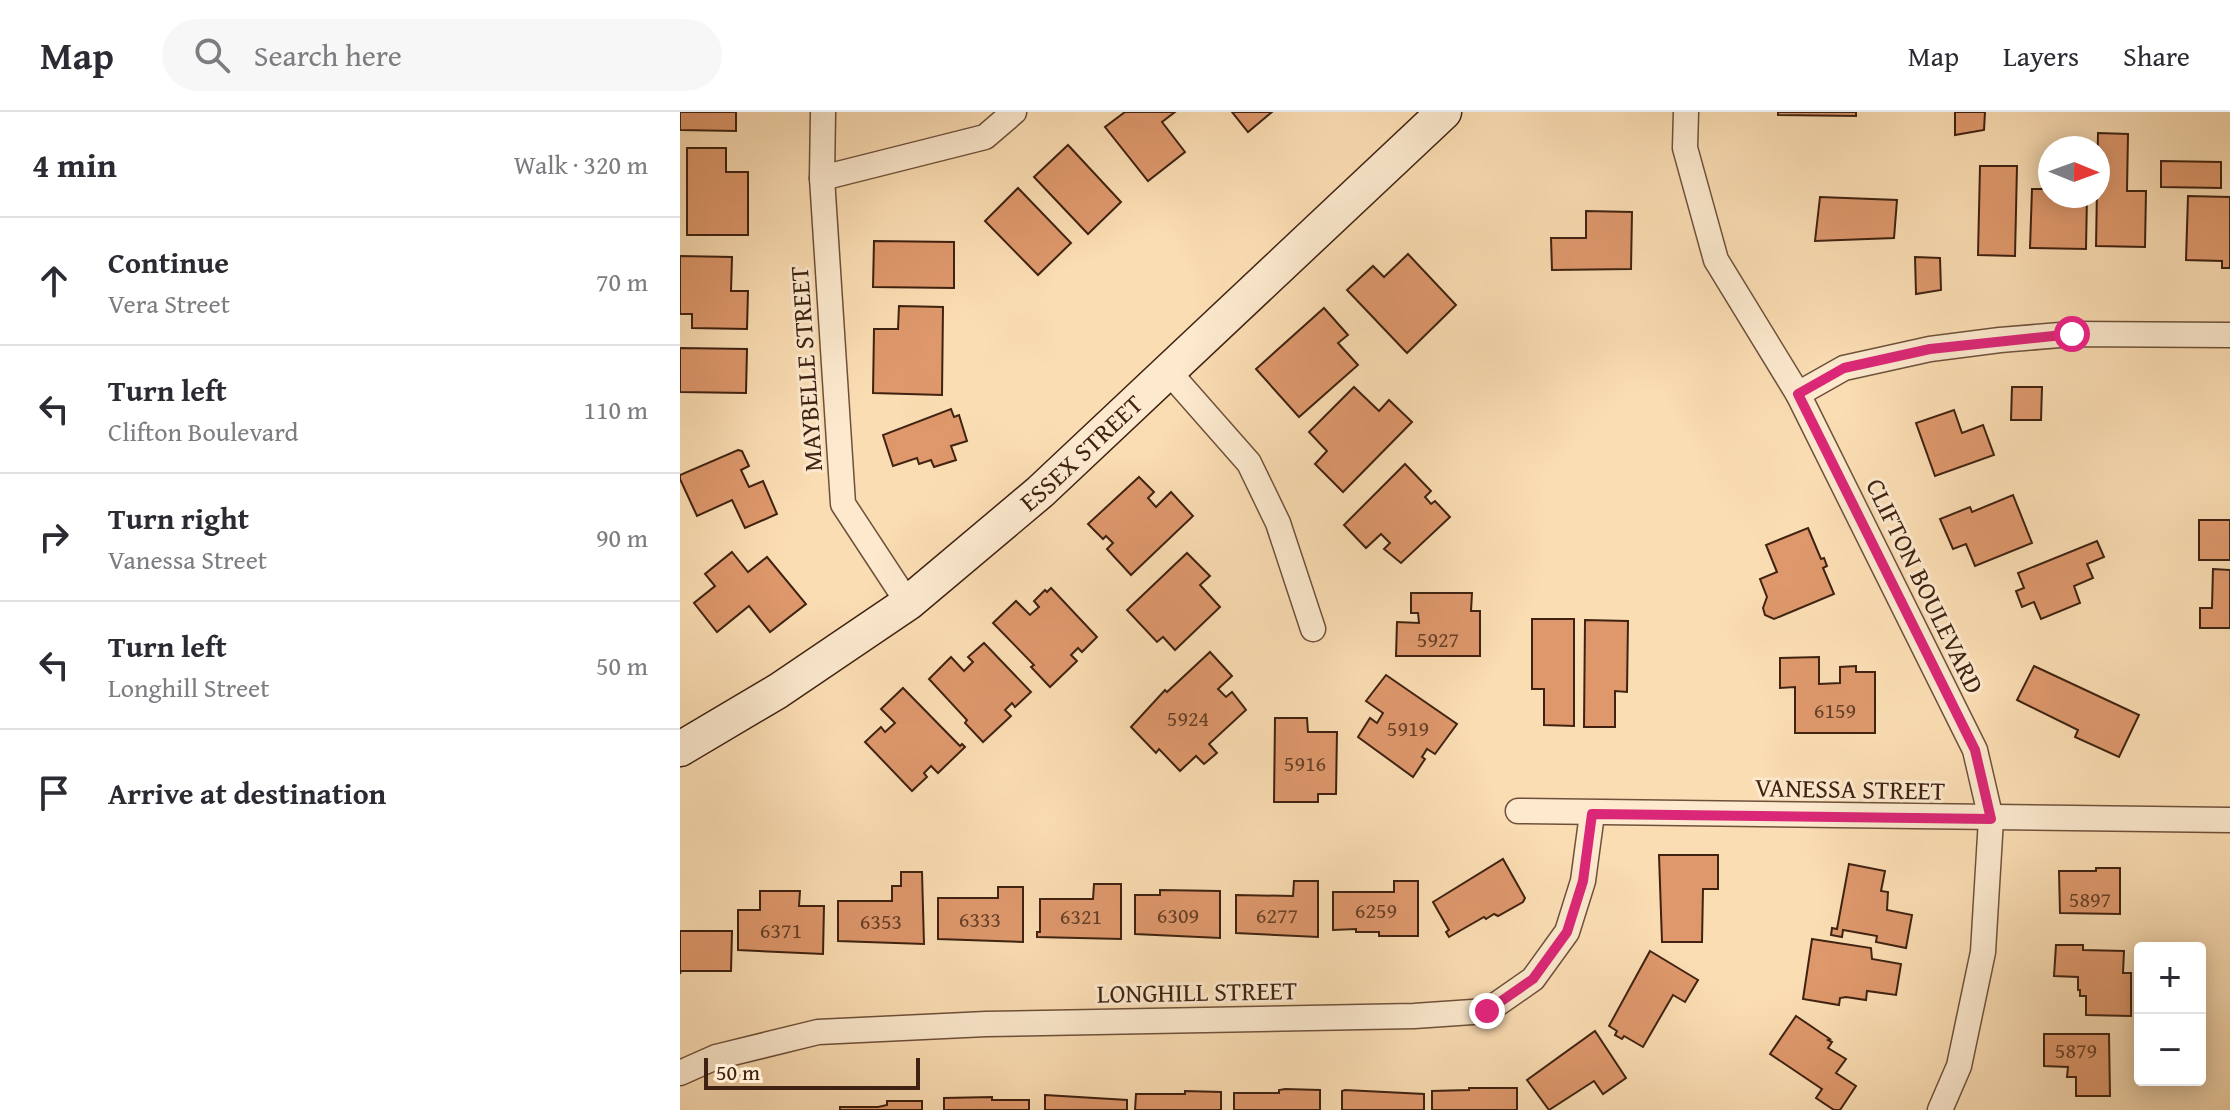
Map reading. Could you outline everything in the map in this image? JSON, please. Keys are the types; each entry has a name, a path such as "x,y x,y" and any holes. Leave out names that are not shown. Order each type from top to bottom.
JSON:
{"street":[{"name":"MAYBELLE STREET","path":"823,112 822,178 843,504 908,603"},
{"path":"822,178 985,137 1014,112"},
{"name":"ESSEX STREET","path":"680,749 778,691 908,603 1040,492 1444,112"},
{"name":"CLIFTON BOULEVARD","path":"1686,112 1685,148 1716,260 1798,394 1975,750 1991,819 1983,952 1959,1066 1940,1110"},
{"path":"1798,394 1844,368 1930,349 2072,334 2230,335"},
{"path":"1168,371 1249,463 1256,475 1278,523 1313,629"},
{"name":"VANESSA STREET","path":"1518,811 2230,820"},
{"name":"LONGHILL STREET","path":"680,1073 716,1057 818,1032 986,1024 1414,1016 1487,1011 1533,979 1567,932 1583,881 1592,814"}],"building":[{"path":"680,112 736,112 736,131 680,130"},
{"path":"1125,112 1175,112 1162,122 1185,152 1148,181 1105,127"},
{"path":"1232,112 1272,112 1248,132"},
{"path":"1778,112 1856,112 1856,116 1778,115"},
{"path":"1955,112 1985,112 1984,130 1955,135"},
{"path":"2098,133 2128,134 2127,191 2146,191 2145,247 2096,246 2097,208 2110,208 2110,136 2098,136"},
{"path":"1068,145 1121,202 1088,234 1034,177"},
{"path":"687,148 726,148 726,172 748,172 748,235 687,235"},
{"path":"2161,161 2221,162 2221,188 2161,187"},
{"path":"1980,166 2017,166 2015,256 1978,255"},
{"path":"1018,188 1071,243 1038,275 985,221"},
{"path":"2032,189 2038,189 2038,208 2087,208 2086,249 2030,248"},
{"path":"2188,196 2230,197 2230,268 2222,268 2222,261 2186,260"},
{"path":"1820,197 1897,200 1894,238 1815,241"},
{"path":"1586,211 1632,212 1631,269 1552,270 1551,238 1586,238"},
{"path":"874,241 954,242 954,288 873,287"},
{"path":"1408,254 1456,305 1407,353 1347,290 1373,266 1384,277"},
{"path":"680,256 732,257 731,291 748,291 747,329 692,328 692,314 680,314"},
{"path":"1915,257 1940,258 1941,290 1916,294"},
{"path":"899,306 943,307 942,395 873,393 874,329 898,329"},
{"path":"1324,308 1348,335 1338,343 1358,365 1299,417 1256,369"},
{"path":"680,348 747,349 746,393 680,392"},
{"path":"1354,387 1379,411 1389,400 1412,422 1343,492 1315,464 1327,451 1309,432"},
{"path":"2012,387 2042,387 2041,420 2011,420"},
{"path":"951,409 954,417 959,415 967,441 951,446 956,460 934,467 931,460 919,464 917,458 893,466 883,435"},
{"path":"1954,410 1962,433 1983,425 1994,455 1935,476 1916,423"},
{"path":"742,451 749,466 741,470 749,487 763,481 777,514 745,528 732,500 697,516 680,479 680,475"},
{"path":"1405,464 1431,491 1425,497 1431,504 1435,501 1450,517 1401,563 1384,549 1390,543 1381,534 1366,548 1344,525"},
{"path":"1139,477 1154,492 1148,498 1156,507 1171,492 1193,516 1131,575 1107,549 1113,543 1106,536 1103,539 1088,524"},
{"path":"2013,495 2032,543 1975,566 1966,544 1953,549 1940,519 1970,507 1972,512"},
{"path":"2199,520 2230,520 2230,560 2199,560"},
{"path":"1808,528 1821,559 1824,558 1827,566 1823,568 1834,594 1774,619 1765,615 1763,608 1767,597 1760,579 1777,572 1766,545"},
{"path":"2097,541 2104,557 2087,564 2093,578 2074,586 2080,603 2041,619 2034,602 2022,607 2016,591 2024,588 2018,573"},
{"path":"732,552 748,572 767,557 806,604 770,632 749,606 717,632 694,603 715,586 705,574"},
{"path":"1187,553 1210,576 1200,585 1220,607 1175,650 1163,637 1157,642 1127,610"},
{"path":"2213,569 2230,570 2230,628 2200,628 2200,608 2212,608"},
{"path":"1051,588 1097,637 1082,652 1078,648 1071,655 1077,661 1050,687 1031,667 1034,665 993,623 1016,601 1030,615 1039,607 1034,601"},
{"path":"1411,593 1472,593 1471,611 1480,611 1480,656 1396,656 1397,622 1419,623 1418,613 1411,613"},
{"path":"1532,619 1574,619 1574,726 1544,725 1544,689 1532,689"},
{"path":"1585,620 1628,621 1627,692 1615,691 1615,727 1584,727"},
{"path":"984,643 1031,692 1015,707 1012,703 1005,710 1011,716 983,742 929,679 951,657 964,671 973,662 968,657"},
{"path":"1210,652 1232,676 1218,689 1226,697 1232,692 1246,710 1209,744 1217,753 1204,764 1196,756 1180,771 1159,749 1156,753 1131,727 1165,690 1167,692"},
{"path":"1819,657 1819,684 1840,683 1840,667 1856,666 1856,672 1875,672 1875,733 1795,733 1795,687 1780,688 1780,658"},
{"path":"2034,666 2139,715 2119,757 2075,737 2078,730 2017,700"},
{"path":"1386,675 1457,724 1435,754 1427,749 1422,757 1425,759 1413,777 1358,737 1370,718 1377,723 1383,713 1366,701"},
{"path":"903,688 960,746 965,747 938,773 931,766 924,773 927,777 912,791 865,742 881,727 885,732 895,723 881,709"},
{"path":"1275,718 1307,718 1308,732 1337,732 1336,794 1318,794 1318,802 1274,802"},
{"path":"1659,855 1718,855 1718,889 1703,889 1702,942 1662,942"},
{"path":"1503,859 1525,898 1523,902 1498,916 1484,917 1449,937 1446,932 1449,930 1433,902"},
{"path":"1849,864 1885,871 1881,891 1888,892 1887,910 1912,915 1906,948 1876,942 1877,936 1843,930 1842,937 1831,935 1832,928 1837,929"},
{"path":"2096,868 2120,868 2120,914 2060,913 2059,871 2096,871"},
{"path":"901,872 922,872 924,944 838,941 838,901 892,901 892,886 901,886"},
{"path":"1294,881 1318,881 1318,937 1236,933 1236,895 1293,896"},
{"path":"1394,881 1418,881 1418,936 1379,936 1379,932 1356,932 1356,929 1333,930 1333,892 1394,892"},
{"path":"1094,884 1121,884 1121,939 1037,937 1037,932 1040,932 1040,899 1093,899"},
{"path":"998,887 1023,887 1023,942 938,939 938,898 998,898"},
{"path":"1160,890 1220,891 1220,938 1135,934 1135,895 1160,895"},
{"path":"760,891 800,891 799,906 824,906 823,954 738,950 738,910 760,910"},
{"path":"680,931 732,931 731,971 681,971 680,974"},
{"path":"1812,939 1871,948 1872,959 1901,964 1896,995 1867,991 1866,1000 1840,998 1839,1005 1803,999"},
{"path":"2056,945 2083,945 2083,950 2124,951 2123,973 2131,973 2131,1016 2086,1015 2086,996 2080,996 2078,977 2054,976"},
{"path":"1650,951 1698,980 1685,1002 1673,995 1643,1047 1624,1036 1622,1039 1615,1035 1617,1031 1609,1026"},
{"path":"1796,1016 1830,1039 1832,1042 1828,1048 1846,1059 1836,1073 1856,1086 1840,1110 1834,1110 1816,1098 1822,1089 1770,1054"},
{"path":"1595,1031 1626,1078 1603,1094 1594,1081 1549,1110 1527,1080"},
{"path":"2044,1034 2109,1034 2110,1096 2076,1096 2076,1077 2067,1077 2068,1067 2044,1066"},
{"path":"1517,1088 1517,1110 1432,1110 1432,1091"},
{"path":"1279,1090 1320,1090 1320,1110 1234,1110 1234,1093 1279,1093"},
{"path":"1185,1091 1221,1092 1221,1110 1135,1110 1136,1094 1185,1094"},
{"path":"1342,1091 1424,1094 1424,1110 1342,1110"},
{"path":"1045,1095 1127,1100 1127,1110 1045,1110"},
{"path":"992,1097 992,1100 1029,1100 1029,1110 944,1110 944,1098"},
{"path":"887,1101 922,1101 922,1110 840,1110 840,1107 878,1107 887,1105"}],"route":[{"path":"1487,1011 1533,979 1567,932 1583,881 1592,814 1991,819 1975,750 1798,394 1844,368 1930,349 2072,334"}]}
